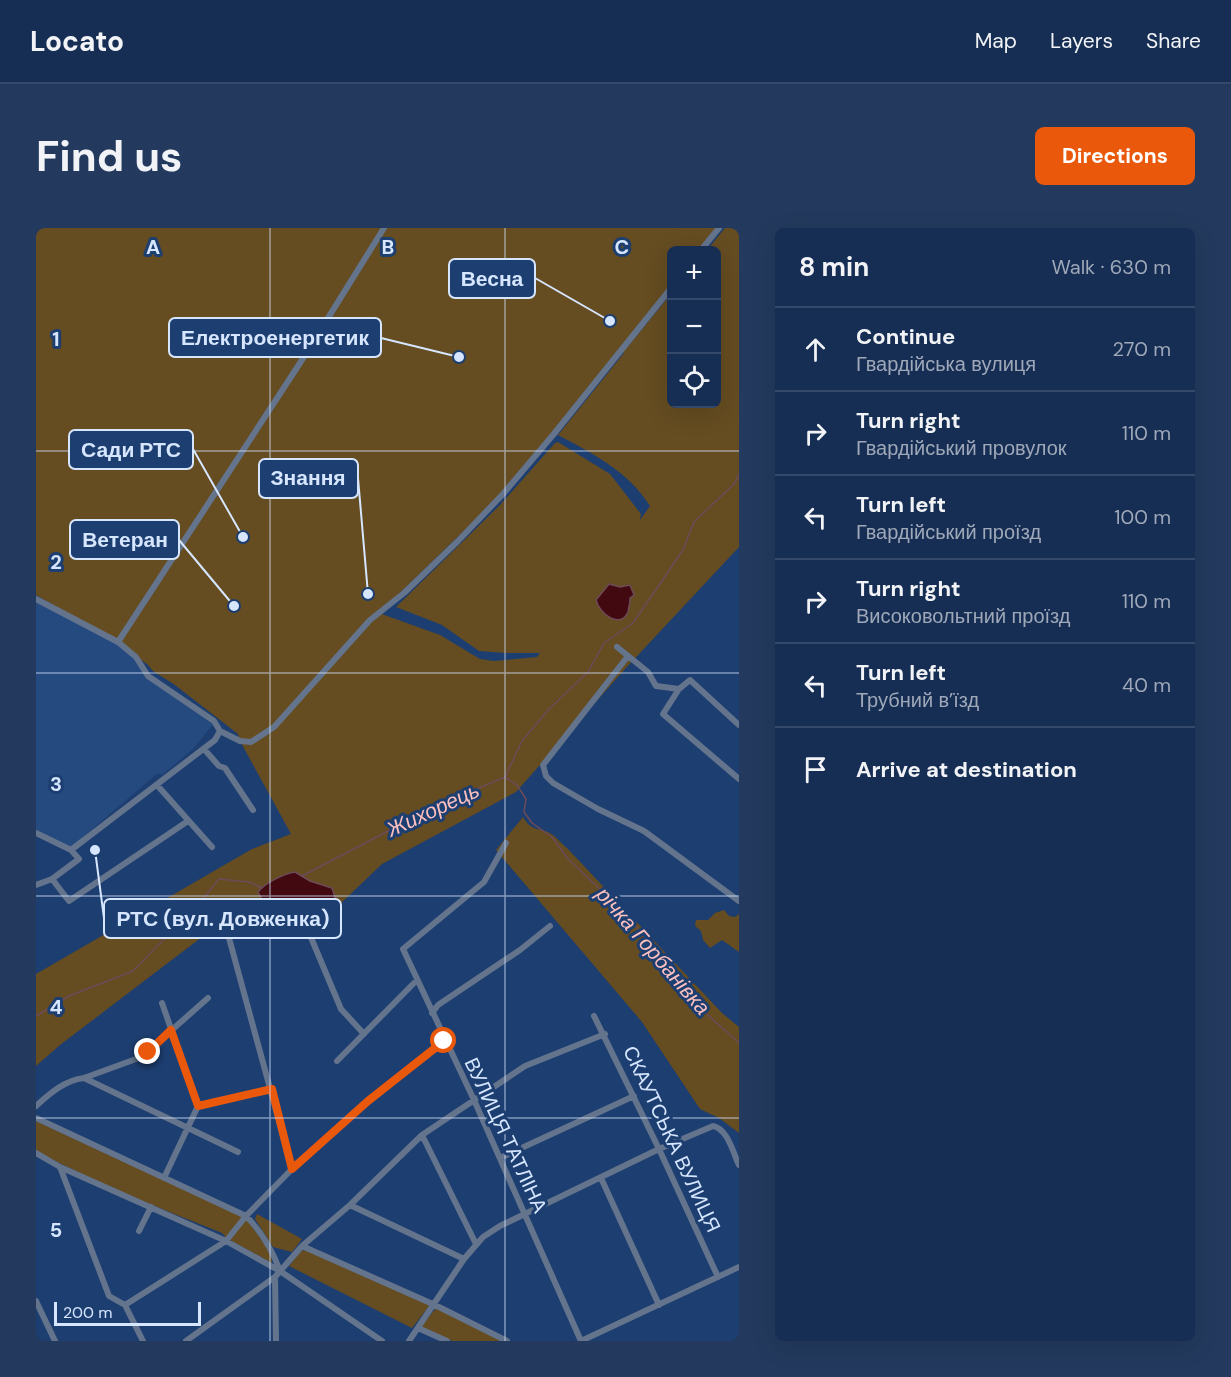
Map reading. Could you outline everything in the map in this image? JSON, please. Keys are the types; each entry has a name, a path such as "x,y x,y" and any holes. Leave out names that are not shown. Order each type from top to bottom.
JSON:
{"street":[{"path":"118,642 300,363 384,228"},
{"path":"704,246 720,228"},
{"path":"36,599 118,642 136,657 148,676 214,721 220,731 240,741 252,742 274,727 369,620 409,588 503,494 667,292"},
{"path":"617,647 648,672 656,686 679,689"},
{"path":"628,656 543,765 546,776 553,783 597,809 644,831 739,901"},
{"path":"739,725 690,680 679,689 663,714 739,779"},
{"path":"71,850 204,749 215,740 220,731"},
{"path":"204,749 219,766 225,768 253,810"},
{"path":"157,785 212,847"},
{"path":"52,879 69,901 188,821"},
{"path":"36,833 71,850 79,859 52,879 36,885"},
{"name":"ВУЛИЦЯ ТАТЛІНА","path":"506,843 484,882 403,949 444,1041 474,1100 581,1341"},
{"path":"292,1169 229,938 229,923 268,912 307,928 341,1009 364,1034"},
{"path":"432,1013 438,1005 520,950 550,926"},
{"path":"337,1061 417,980"},
{"path":"36,1106 75,1079 84,1078 136,1059 148,1052 208,998"},
{"path":"162,1003 198,1106 164,1178"},
{"name":"СКАУТСЬКА ВУЛИЦЯ","path":"594,1016 605,1034 718,1277"},
{"path":"186,1341 275,1277 302,1246 350,1205 422,1136 525,1066 605,1034"},
{"path":"125,1305 226,1241 246,1216 292,1169 368,1101 444,1041"},
{"path":"84,1078 238,1152"},
{"path":"198,1106 272,1089"},
{"path":"500,1158 634,1096"},
{"path":"36,1118 246,1216 258,1227 280,1271"},
{"path":"409,1341 464,1259 476,1244 500,1226 659,1149 713,1126 718,1127 725,1134 739,1165"},
{"path":"422,1136 476,1244"},
{"path":"36,1153 60,1167 226,1241 280,1271 382,1341"},
{"path":"60,1167 109,1296 125,1305 143,1341"},
{"path":"601,1178 659,1305"},
{"path":"350,1205 464,1259"},
{"path":"139,1231 151,1207"},
{"path":"302,1246 435,1305 507,1341"},
{"path":"581,1341 739,1267"},
{"path":"275,1277 276,1341"},
{"path":"36,1301 55,1341"},
{"path":"418,1328 447,1341"}],"shaded area":[{"path":"36,228 719,228 704,246 667,246 667,292 625,350 667,299 667,408 721,408 721,246 710,246 725,228 739,228 739,547 625,669 516,792 382,864 337,907 306,911 257,910 219,924 60,1045 36,1066 36,974 252,849 291,834 238,734 118,642 36,595","holes":["620,350 624,353 558,435 597,456 632,483 650,506 640,520 641,514 610,474 558,442 555,443 500,505 396,607 442,625 479,651 540,653 537,657 494,661 480,659 440,635 379,613 503,493"]},
{"path":"609,584 620,587 630,585 634,595 630,598 628,612 620,620 610,618 605,614 596,600"},
{"path":"36,600 118,643 135,658 141,670 213,724 194,748 162,775 158,773 71,847 36,830"},
{"path":"523,817 534,828 553,835 568,849 722,1013 739,1027 739,1133 719,1118 700,1109 642,1022 496,850"},
{"path":"295,872 310,881 332,888 336,901 326,908 292,900 272,906 265,905 258,892 275,879"},
{"path":"724,910 729,916 735,917 739,914 739,952 722,940 710,948 703,940 701,931 695,926 696,920 708,920 715,913"},
{"path":"36,1121 246,1218 271,1253 272,1263 226,1238 222,1233 151,1205 36,1151"},
{"path":"257,1214 302,1239 292,1252 273,1247 255,1219"},
{"path":"306,1250 430,1305 412,1328 289,1266 301,1251"},
{"path":"436,1308 504,1341 452,1341 421,1327"}],"waterway":[{"name":"Жихорець","path":"302,876 436,806 505,777 522,741 549,709 588,672 604,643 633,623 683,550 694,522 735,483 739,474"},
{"name":"річка Горбанівка","path":"505,777 517,785 526,799 524,812 532,823 552,837 568,859 626,914 666,964 690,999 739,1043"},
{"name":"Жихорець","path":"36,1016 69,996 133,971 201,901 219,879 249,882 262,888"}],"place":[{"name":"Весна","path":"610,321"},
{"name":"Електроенергетик","path":"459,357"},
{"name":"Сади РТС","path":"243,537"},
{"name":"Знання","path":"368,594"},
{"name":"Ветеран","path":"234,606"},
{"name":"РТС (вул. Довженка)","path":"95,850"}],"route":[{"path":"148,1052 171,1030 198,1106 272,1089 292,1169 368,1101 444,1041"}]}
